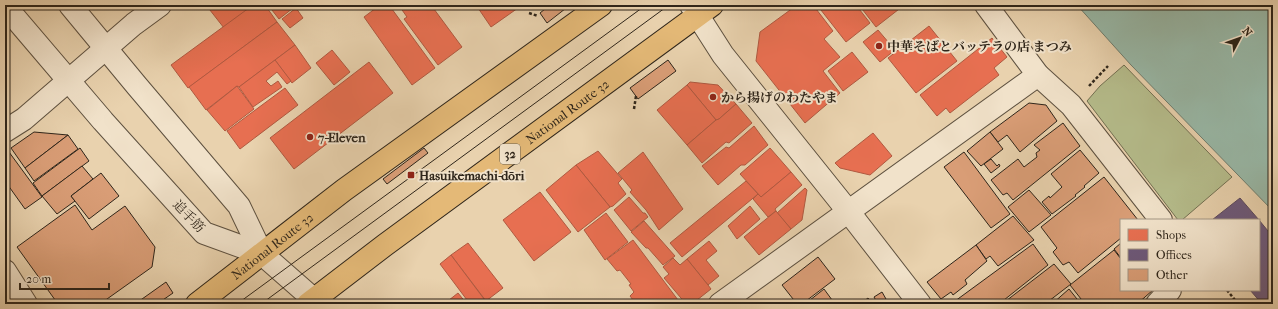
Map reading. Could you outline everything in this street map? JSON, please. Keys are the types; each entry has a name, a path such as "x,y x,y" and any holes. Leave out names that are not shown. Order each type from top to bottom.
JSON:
{"highway":[{"name":"National Route 32","path":"197,304 344,190 601,5"},
{"name":"National Route 32","path":"314,303 384,245 700,9"}],"street":[{"path":"70,5 239,206 262,254 314,303"},
{"path":"5,131 24,119 106,48 160,5"},
{"path":"986,5 1038,75 1071,105 1160,219"},
{"name":"追手筋","path":"5,6 103,121 204,234 262,254"},
{"path":"700,9 723,55 848,211 920,304"},
{"path":"720,304 1038,75"},
{"path":"5,271 26,304"},
{"path":"1157,304 1169,291"}],"path":[{"path":"529,13 543,18"},
{"path":"634,109 636,96"},
{"path":"1228,291 1238,304"}],"green space":[{"path":"1124,65 1232,177 1183,219 1177,219 1087,101 1100,86"}],"shaded area":[{"path":"1077,5 1273,5 1273,211 1131,65"}],"building: Shops":[{"path":"206,5 253,5 224,28"},
{"path":"253,5 265,5 277,22 188,88 171,65"},
{"path":"268,5 297,5 279,19"},
{"path":"380,5 389,5 435,68 412,85 364,17"},
{"path":"404,5 406,9 412,5 425,5 427,8 431,5 462,47 438,65 404,19 407,17 400,7"},
{"path":"476,5 516,5 518,8 491,27"},
{"path":"797,5 813,5 833,31 824,39 840,57 823,71 840,93 805,123 756,61 760,32"},
{"path":"817,5 856,5 870,23 846,42"},
{"path":"859,5 902,5 903,6 876,27"},
{"path":"296,8 303,18 290,28 282,19"},
{"path":"277,22 295,45 206,110 189,87"},
{"path":"929,26 957,61 916,93 888,58"},
{"name":"中華そばとバッテラの店 まつみ","path":"878,30 895,50 880,62 863,42"},
{"path":"992,38 1007,57 994,68 999,75 950,113 946,108 937,116 920,95"},
{"path":"295,45 311,68 292,83 275,60"},
{"path":"332,50 350,72 334,85 316,63"},
{"path":"852,52 868,72 843,91 828,71"},
{"path":"275,60 291,81 287,84 277,72 266,81 271,86 278,81 282,87 253,107 239,87"},
{"path":"369,62 393,93 294,169 270,138"},
{"path":"690,82 718,85 736,104 716,120 687,85"},
{"path":"687,85 716,120 687,145 657,110"},
{"path":"237,86 254,109 225,131 207,110"},
{"path":"285,88 298,105 240,149 227,131"},
{"path":"736,104 752,123 729,143 726,142 702,163 687,145"},
{"path":"754,126 768,145 745,165 741,165 718,185 702,166 726,147 729,148"},
{"path":"873,133 892,156 870,175 840,168 835,163"},
{"path":"770,148 791,172 761,197 740,174"},
{"path":"598,151 622,179 618,183 626,194 610,207 576,165"},
{"path":"643,152 683,209 659,230 646,210 630,192 632,190 618,173"},
{"path":"576,165 610,207 578,232 546,190"},
{"path":"791,172 802,185 768,217 753,199 758,194 761,197"},
{"path":"746,181 758,194 682,257 670,243"},
{"path":"805,188 807,190 802,220 791,229 777,213"},
{"path":"540,192 571,232 534,261 503,220"},
{"path":"629,197 648,217 631,231 614,210"},
{"path":"750,206 760,219 737,239 728,226"},
{"path":"776,211 791,229 759,255 744,237"},
{"path":"606,213 628,242 605,260 584,230"},
{"path":"644,221 675,256 663,265 631,232"},
{"path":"633,240 681,304 636,304 630,296 634,292 629,285 631,284 620,270 617,271 607,259"},
{"path":"709,241 717,251 706,260 719,276 708,285 687,259"},
{"path":"468,243 503,288 486,301 451,255"},
{"path":"451,255 484,299 478,304 470,304 440,264"},
{"path":"673,258 680,265 687,259 711,289 692,304 686,304 664,278 669,274 663,267"},
{"path":"458,293 467,304 444,304"}],"building: Offices":[{"path":"1240,198 1258,219 1213,219"},
{"path":"1260,221 1273,237 1273,300 1268,304 1262,304 1251,291 1260,291"}],"building: Other":[{"path":"550,5 570,5 547,23 540,13"},
{"path":"668,60 676,71 638,99 630,88"},
{"path":"1029,103 1046,105 1057,121 1020,152 1007,135 998,142 990,132"},
{"path":"1063,123 1080,146 1013,200 1007,193 1003,195 991,180 1018,159 1024,167 1037,157 1036,153 1040,150 1034,145"},
{"path":"34,132 68,135 25,168 11,148"},
{"path":"990,132 1003,149 981,166 967,151"},
{"path":"68,135 78,149 34,181 25,168"},
{"path":"80,148 89,161 42,196 33,183"},
{"path":"424,148 428,153 387,184 383,179"},
{"path":"1080,150 1099,173 1075,195 1076,196 1052,214 1042,202 1049,196 1050,198 1062,187 1051,174"},
{"path":"9,152 42,197 25,209 5,181 5,155"},
{"path":"964,152 1010,214 991,228 944,167"},
{"path":"991,159 997,166 999,164 1000,166 991,173 984,164"},
{"path":"82,166 93,179 71,196 75,201 57,214 42,196"},
{"path":"101,173 119,196 89,219 71,196"},
{"path":"1104,177 1137,219 1120,219 1120,239 1078,273 1069,262 1063,265 1053,252 1057,248 1041,227"},
{"path":"1029,190 1051,215 1029,232 1008,207"},
{"path":"75,205 92,230 125,206 155,247 152,267 100,304 58,304 17,247"},
{"path":"1013,216 1034,240 998,266 990,256 986,259 976,245"},
{"path":"1033,244 1048,265 999,304 951,304"},
{"path":"1120,244 1120,257 1114,249"},
{"path":"976,245 987,261 965,280 967,284 953,295 951,292 941,299 927,282"},
{"path":"1114,250 1120,258 1120,291 1152,291 1137,304 1085,304 1070,285"},
{"path":"818,257 835,279 802,304 797,304 782,285"},
{"path":"1054,264 1071,284 1045,304 1002,304"},
{"path":"166,282 173,293 157,304 135,304"},
{"path":"824,289 835,304 805,304"},
{"path":"1069,289 1081,304 1052,304"},
{"path":"882,292 886,299 878,304 874,297"},
{"path":"868,298 873,304 860,304"}],"tram line":[{"path":"237,304 646,5"},
{"path":"261,304 669,5"}],"place":[{"name":"中華そばとバッテラの店 まつみ","path":"879,46"},
{"name":"から揚げのわたやま","path":"713,97"},
{"name":"7-Eleven","path":"310,137"},
{"name":"Hasuikemachi-dōri","path":"411,175"}]}
